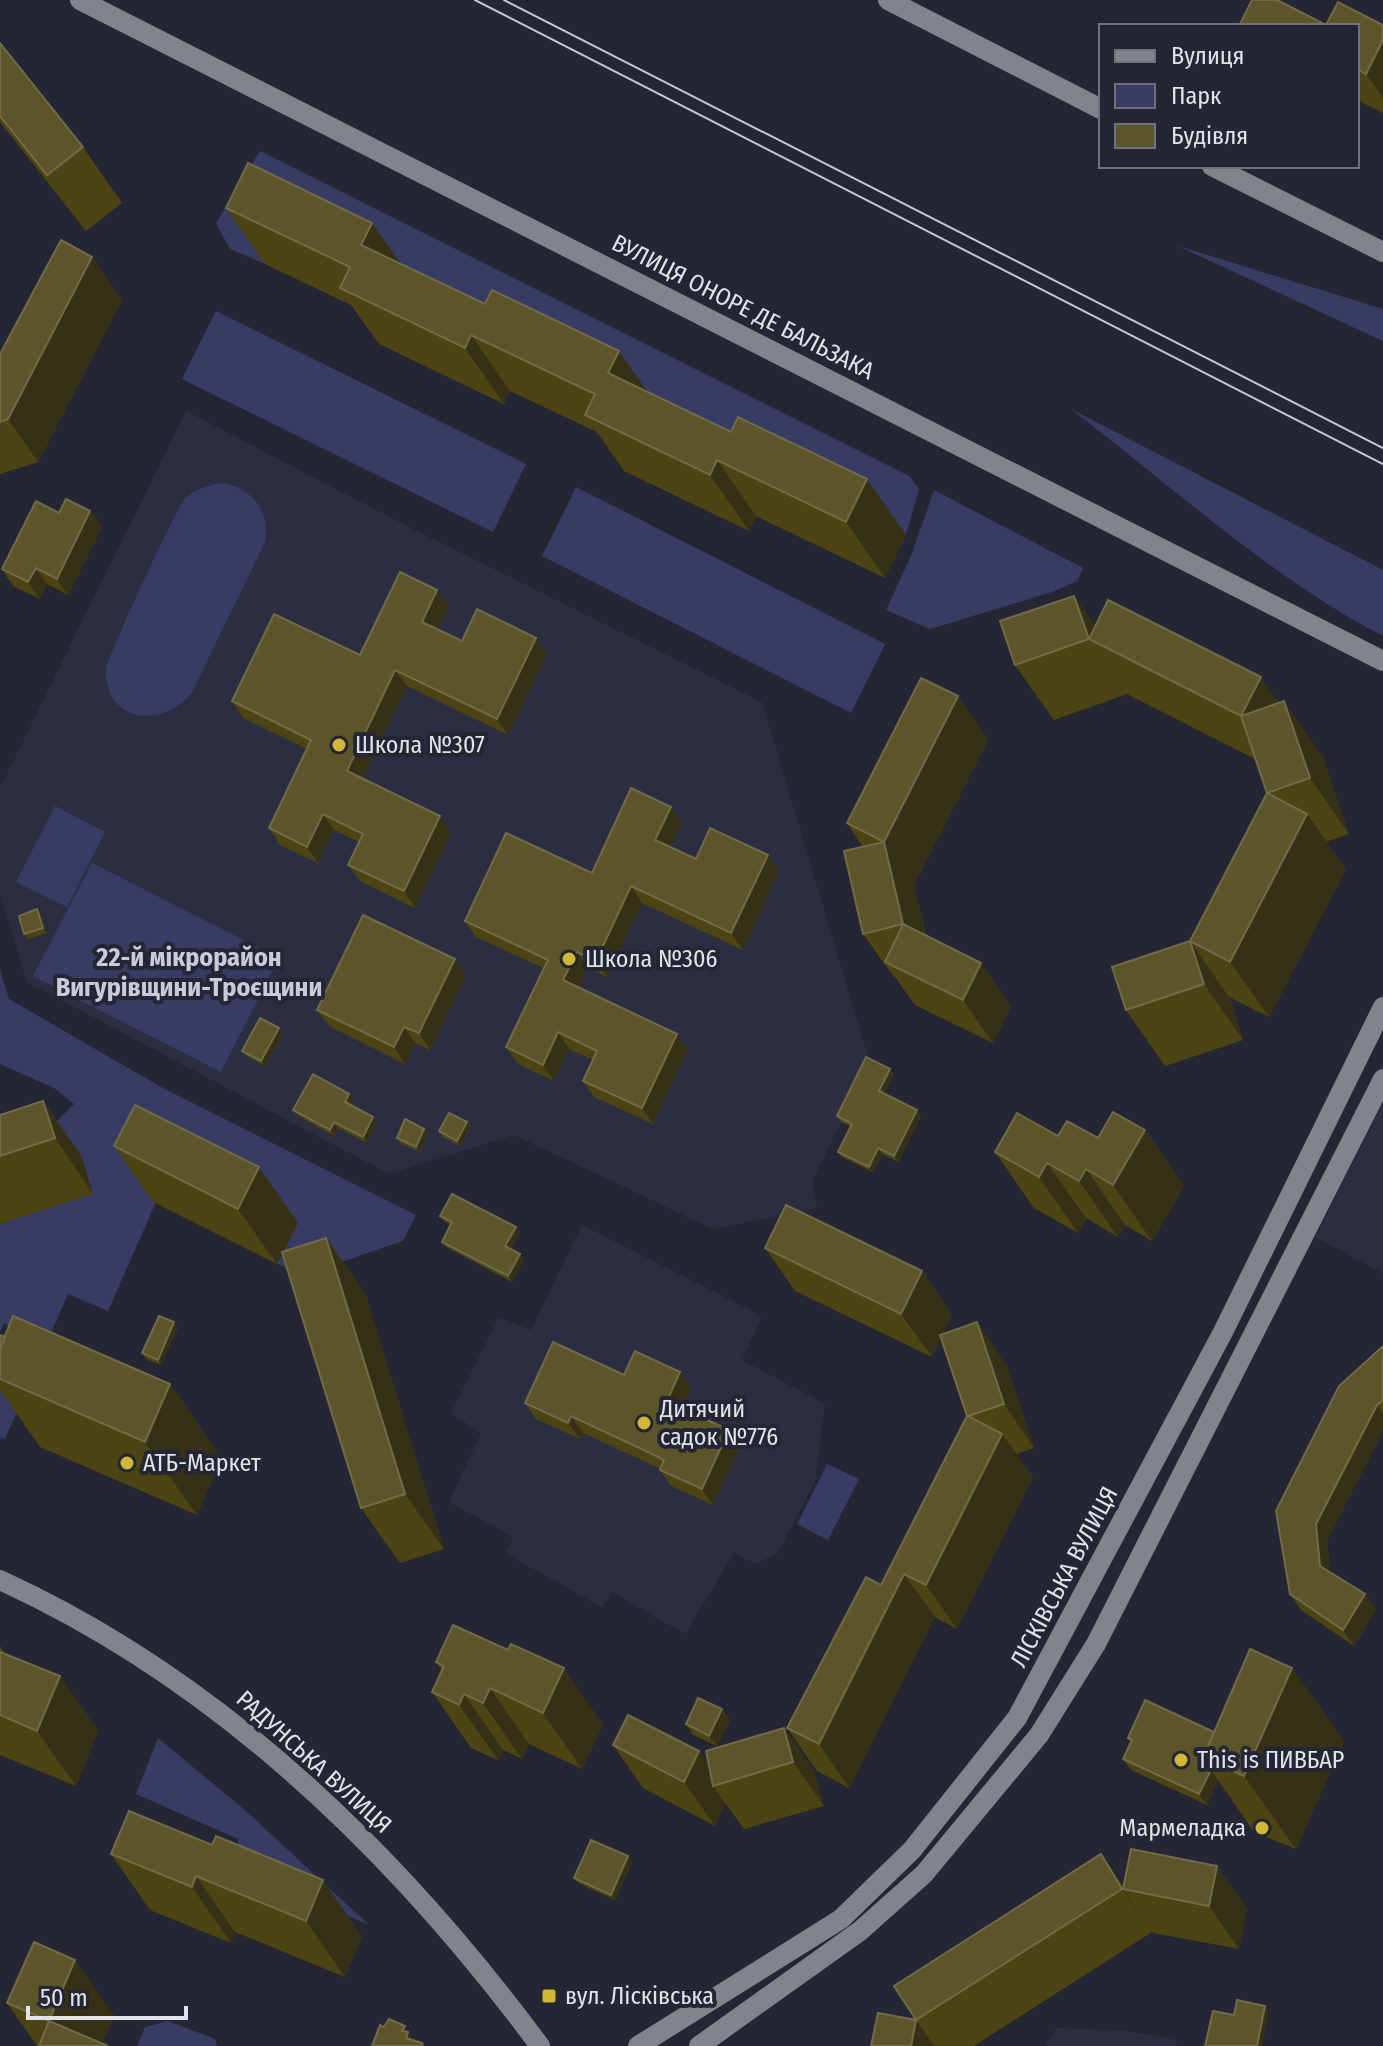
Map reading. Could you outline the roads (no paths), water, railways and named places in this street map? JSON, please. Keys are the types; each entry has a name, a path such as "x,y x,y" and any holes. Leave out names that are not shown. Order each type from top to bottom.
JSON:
{"street":[{"name":"ВУЛИЦЯ ОНОРЕ ДЕ БАЛЬЗАКА","path":"80,0 1383,661"},
{"path":"888,0 1099,108"},
{"path":"1216,168 1383,252"},
{"name":"ЛІСКІВСЬКА ВУЛИЦЯ","path":"638,2046 841,1919 912,1850 1017,1718 1223,1332 1383,1007"},
{"path":"699,2046 860,1931 924,1874 1039,1735 1096,1644 1383,1079"},
{"name":"РАДУНСЬКА ВУЛИЦЯ","path":"0,1580 157,1667 266,1749 343,1817 429,1908 540,2046"}],"tram line":[{"path":"475,0 1383,464"},
{"path":"504,0 1383,448"}],"place":[{"name":"Школа №307","path":"339,745"},
{"name":"Школа №306","path":"569,959"},
{"name":"Дитячий садок №776","path":"644,1423"},
{"name":"АТБ-Маркет","path":"127,1463"},
{"name":"This is ПИВБАР","path":"1181,1760"},
{"name":"Мармеладка","path":"1262,1828"},
{"name":"вул. Лісківська","path":"549,1996"}],"district":[{"name":"22-й мікрорайон Вигурівщини-Троєщини","path":"189,972"}]}
